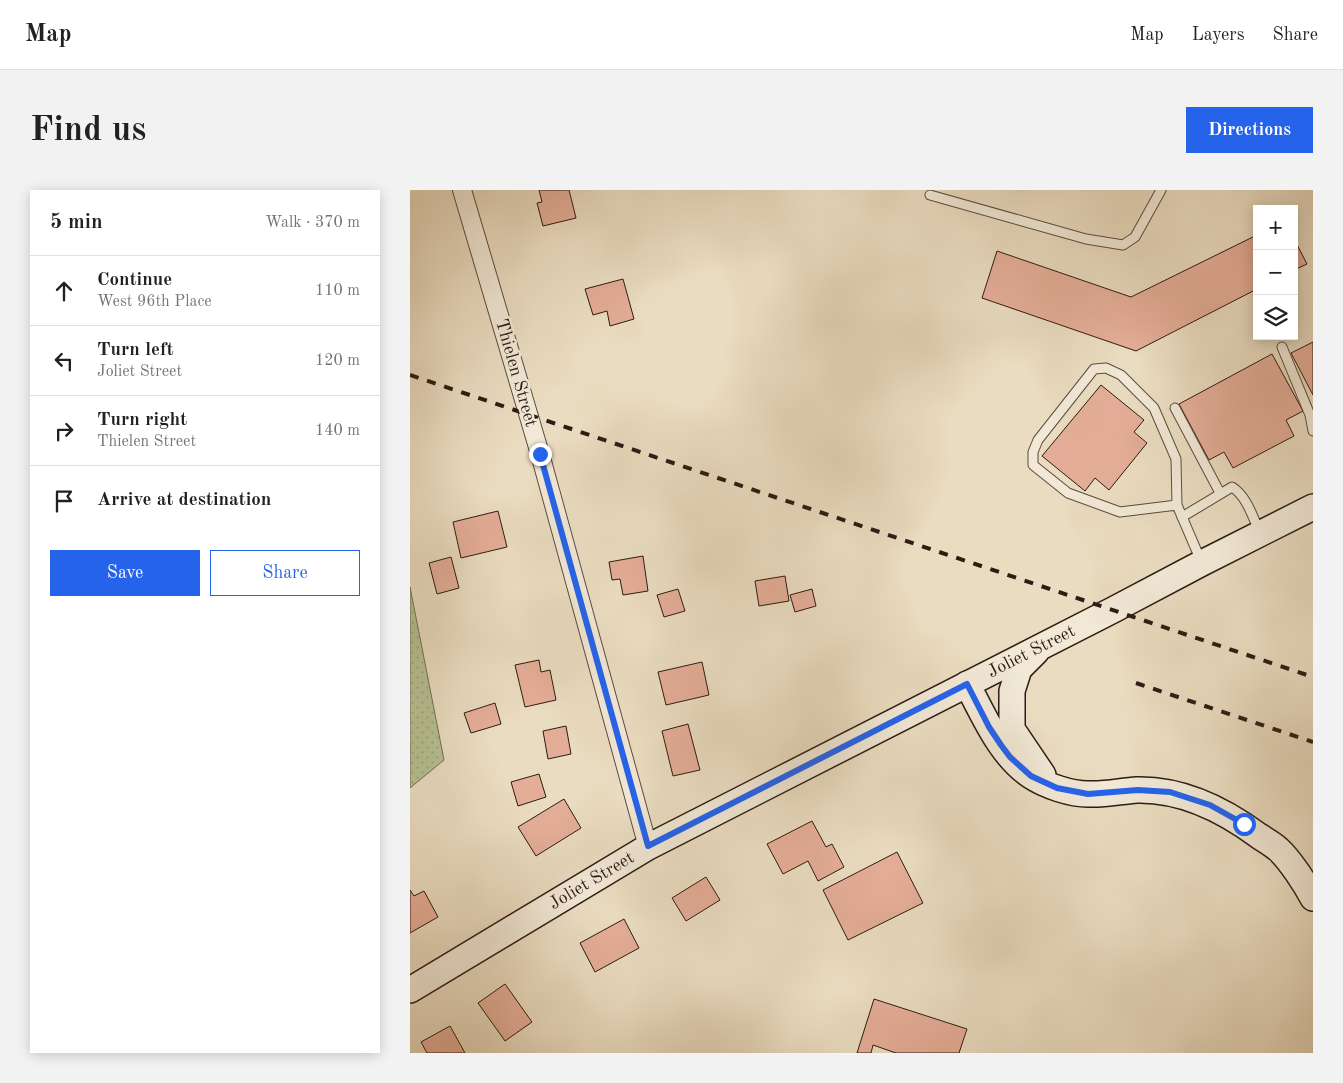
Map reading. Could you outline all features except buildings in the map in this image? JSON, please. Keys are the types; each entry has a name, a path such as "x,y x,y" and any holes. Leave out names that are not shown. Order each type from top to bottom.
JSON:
{"street":[{"name":"Thielen Street","path":"462,190 538,446 648,846"},
{"name":"Joliet Street","path":"410,990 648,846 1313,507"},
{"path":"1043,645 1019,669 1012,691 1012,729 1050,785"},
{"path":"967,684 989,727 1010,757 1031,776 1057,788 1088,794 1138,790 1170,792 1210,805 1244,824 1279,850 1305,883 1313,898"}],"lane":[{"path":"930,195 1086,239 1123,245 1135,237 1161,190"},
{"path":"1282,347 1310,415 1313,431"},
{"path":"1177,505 1120,512 1068,493 1033,465 1033,452 1038,440 1094,369 1106,368 1121,375 1154,408 1176,459 1177,505 1202,563"},
{"path":"1175,408 1220,493"},
{"path":"1182,517 1220,493 1232,488 1237,490 1244,499 1260,534"}],"green space":[{"path":"410,587 444,760 410,788"}],"railway":[{"path":"410,375 1313,677"},
{"path":"1136,683 1313,742"}],"route":[{"path":"540,454 648,846 967,684 989,727 1001,745 1010,757 1031,776 1057,788 1088,794 1138,790 1170,792 1210,805 1244,824"}]}
